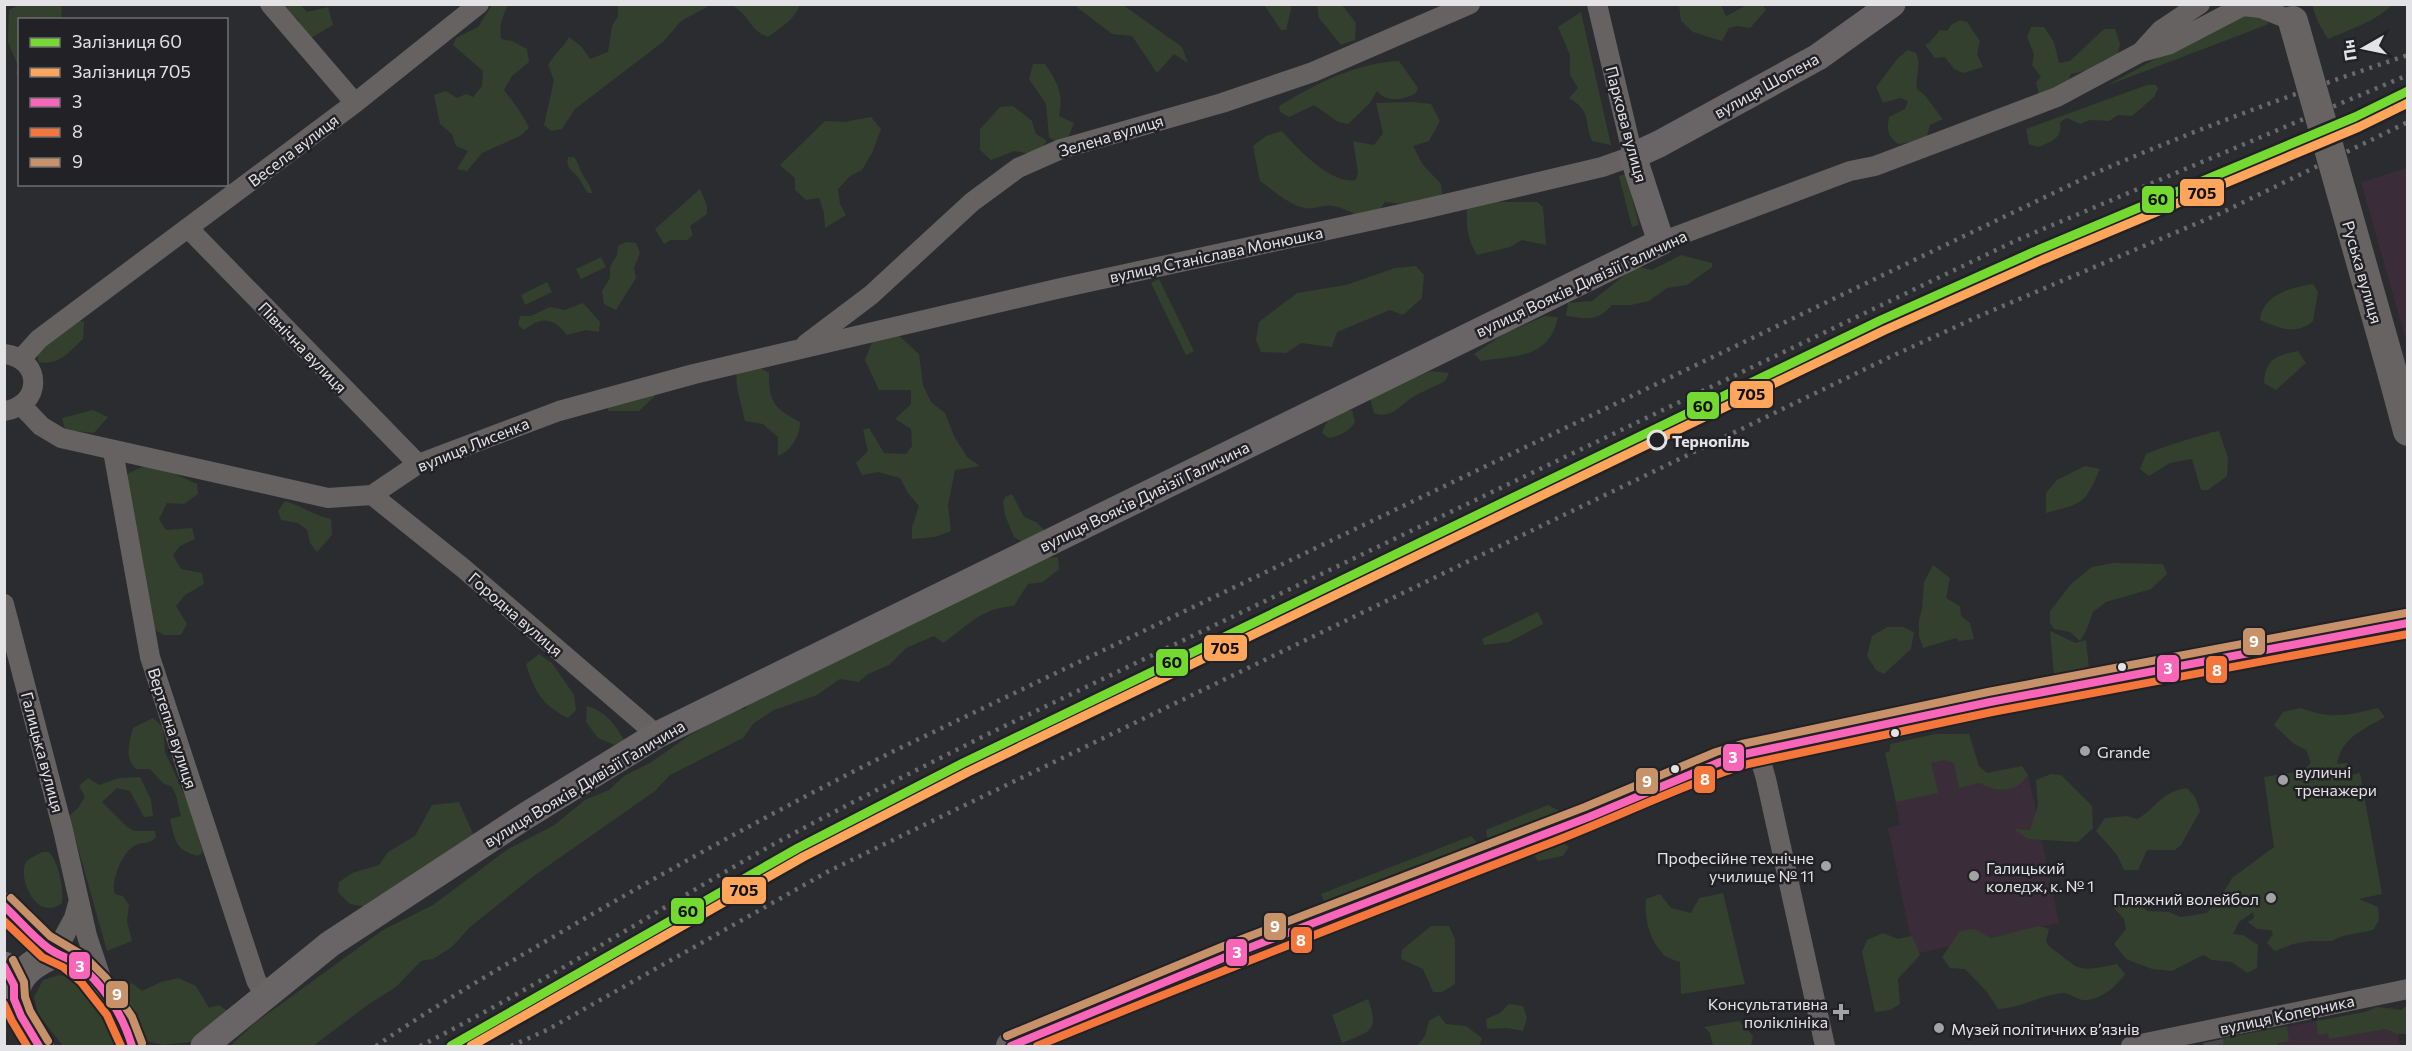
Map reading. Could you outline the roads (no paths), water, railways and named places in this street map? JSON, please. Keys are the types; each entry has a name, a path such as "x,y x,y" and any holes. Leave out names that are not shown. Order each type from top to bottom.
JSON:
{"main road":[{"name":"вулиця Шопена","path":"1633,156 1818,57 1892,4"},
{"name":"Руська вулиця","path":"2291,13 2408,431"},
{"name":"Паркова вулиця","path":"1633,156 1661,242"},
{"name":"вулиця Вояків Дивізії Галичина","path":"204,1047 330,944 527,815 657,735 1661,242"},
{"path":"1011,1047 1228,956 1589,817 1720,762 1758,751 2001,700 2408,623"},
{"path":"4,906 55,953 69,958 84,970 108,998 134,1043"},
{"path":"39,1047 21,1016 8,980 55,953"}],"street":[{"path":"270,4 355,103"},
{"name":"Весела вулиця","path":"13,357 189,229 355,103 479,4"},
{"name":"Зелена вулиця","path":"799,349 871,296 972,202 1018,168 1061,149 1222,103 1313,72 1470,4"},
{"name":"Паркова вулиця","path":"1597,4 1633,156"},
{"name":"вулиця Вояків Дивізії Галичина","path":"2141,52 2161,30 2200,4"},
{"name":"вулиця Вояків Дивізії Галичина","path":"1661,242 1850,171 1875,166 2057,97 2141,52 2170,44 2243,6 2291,13"},
{"name":"вулиця Станіслава Монюшка","path":"799,349 1061,288 1435,207 1602,167 1633,156"},
{"name":"Північна вулиця","path":"189,229 418,464"},
{"name":"вулиця Лисенка","path":"372,495 418,464 559,411 694,374 799,349"},
{"path":"13,357 32,373 34,382 28,399 13,408 61,438 328,498 372,495"},
{"name":"Вертепна вулиця","path":"113,451 150,657 256,980 265,996"},
{"name":"Городна вулиця","path":"372,495 463,568 657,735"},
{"name":"Галицька вулиця","path":"4,604 79,900 96,964 108,998"},
{"path":"1758,751 1825,1047"},
{"path":"55,953 74,918 79,900"},
{"name":"вулиця Коперника","path":"2132,1047 2212,1035 2408,989"}],"tunnel":[{"path":"2213,1041 2214,1046"}],"railway":[{"path":"376,1046 426,1013 620,898 776,812 894,751 2093,174 2249,111 2408,55"},
{"path":"420,1046 547,977 784,838 986,735 2017,240 2408,75"},
{"path":"2287,161 2408,106"},
{"path":"511,1046 547,1030 829,871 1890,357 1977,317 2219,214 2408,122"}],"rail line":[{"name":"60","path":"451,1046 798,848 963,763 1881,320 2038,250 2355,117 2408,91"},
{"name":"705","path":"471,1046 803,857 968,772 1885,330 2042,260 2359,127 2408,103"}],"place":[{"name":"Тернопіль","path":"1657,440"},
{"name":"Grande","path":"2085,751"},
{"name":"вуличні тренажери","path":"2283,780"},
{"name":"Професійне технічне училище № 11","path":"1826,866"},
{"name":"Галицький коледж, к. № 1","path":"1974,876"},
{"name":"Пляжний волейбол","path":"2271,898"},
{"name":"Консультативна поліклініка","path":"1841,1012"},
{"name":"Музей політичних в’язнів","path":"1939,1028"}]}
